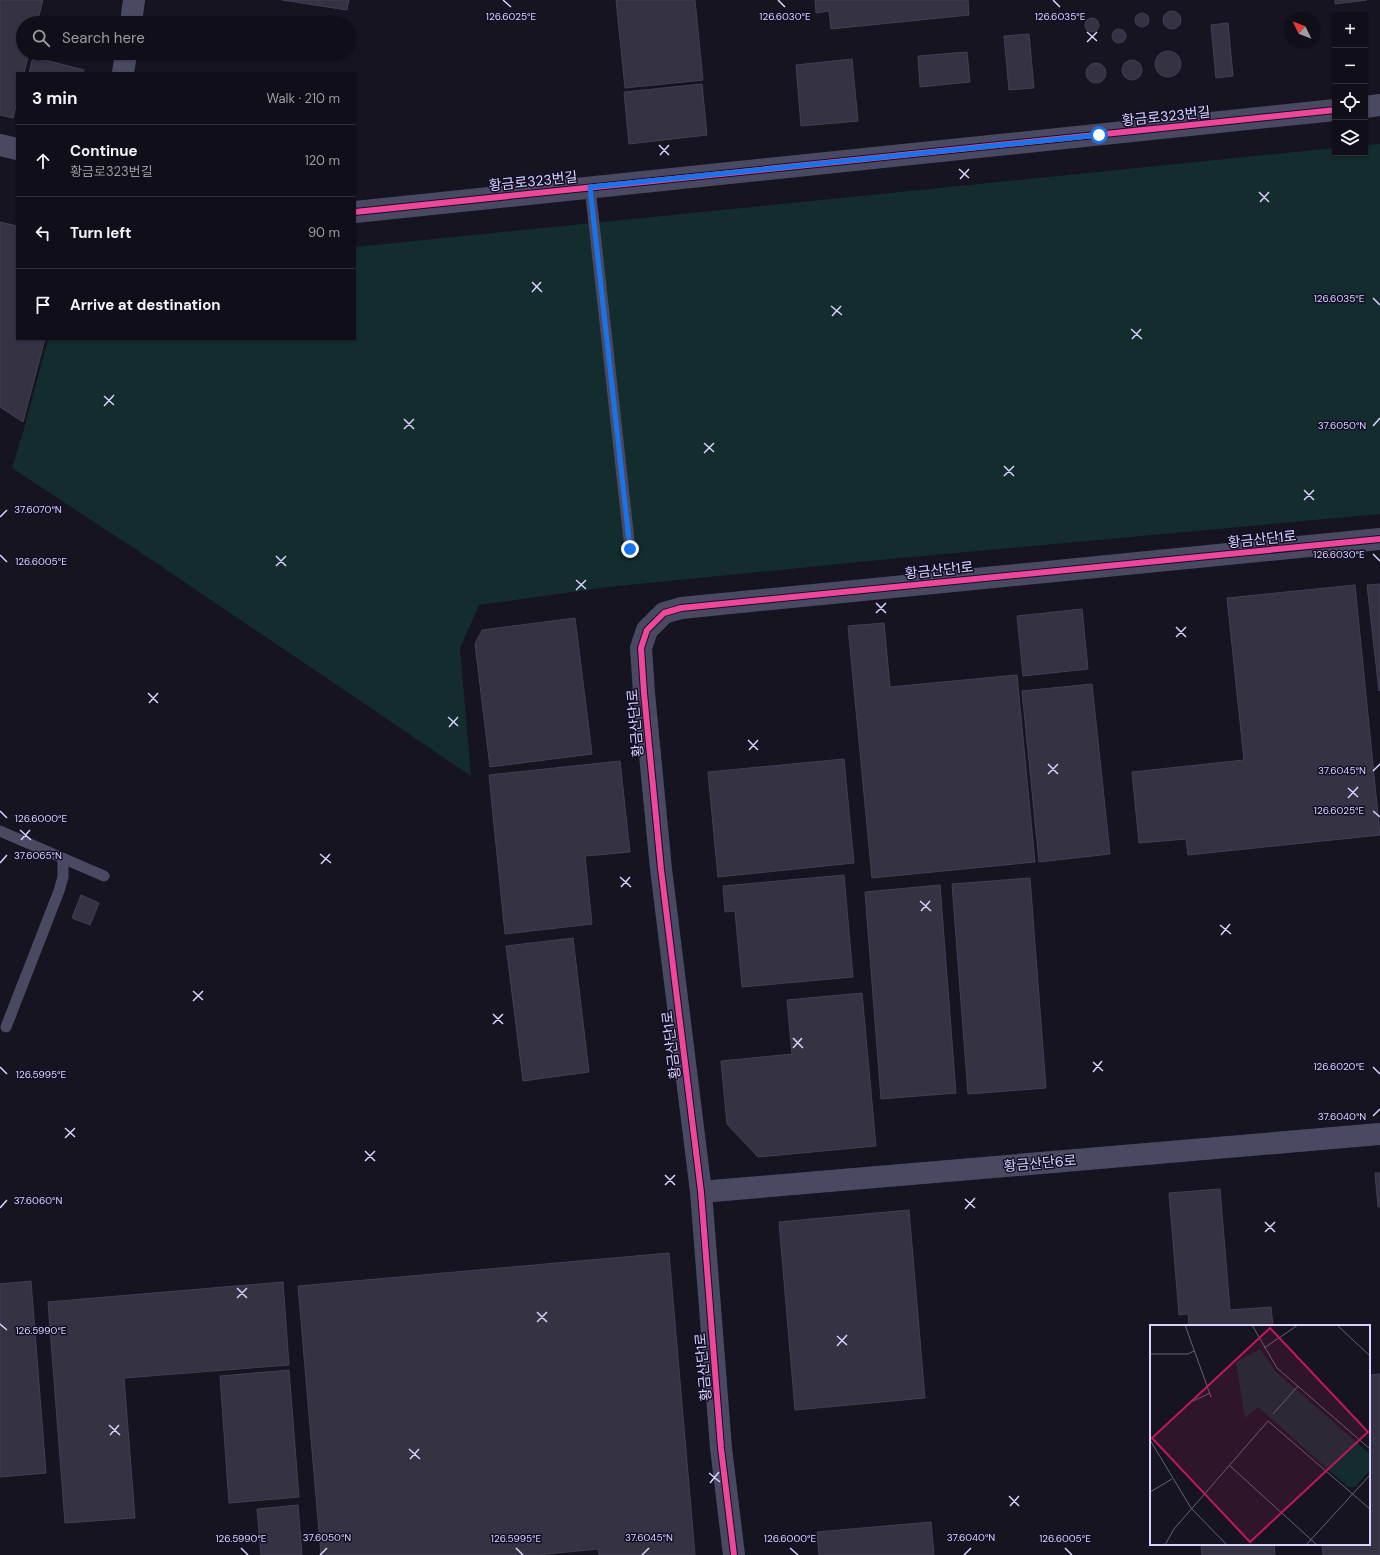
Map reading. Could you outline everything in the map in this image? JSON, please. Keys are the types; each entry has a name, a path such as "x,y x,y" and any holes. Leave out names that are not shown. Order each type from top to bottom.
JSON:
{"street":[{"path":"131,16 134,0"},
{"path":"123,72 125,60"},
{"path":"1368,107 1380,105"},
{"name":"황금로323번길","path":"356,212 1332,110"},
{"path":"0,145 16,149"},
{"name":"황금산단1로","path":"734,1555 721,1448 700,1192 661,869 644,693 641,648 647,630 664,613 681,608 1380,539"},
{"name":"황금산단6로","path":"700,1192 1380,1134"}],"lane":[{"path":"590,187 630,549"},
{"path":"0,831 104,876"},
{"path":"6,1027 60,891 63,877 63,858"}],"green space":[{"path":"1380,144 1380,514 869,561 608,587 479,605 460,648 471,776 152,560 12,468 48,340 356,340 356,247 1332,148 1332,156 1368,156 1368,145"}],"building":[{"path":"0,0 43,0 39,16 16,16 16,60 27,60 24,72 16,72 16,106 13,118 0,115"},
{"path":"282,0 349,0 347,10"},
{"path":"616,0 695,0 703,80 625,88"},
{"path":"815,0 968,0 969,15 831,29 829,11 816,13"},
{"path":"1335,0 1367,0 1335,4"},
{"path":"1172,11 1178,14 1181,20 1178,26 1172,29 1166,26 1163,20 1166,14"},
{"path":"1142,13 1147,15 1149,20 1147,25 1142,27 1137,25 1135,20 1137,15"},
{"path":"1092,18 1097,20 1099,25 1097,30 1092,32 1087,30 1085,25 1087,20"},
{"path":"1228,23 1233,76 1216,78 1211,25"},
{"path":"1119,29 1124,31 1126,36 1124,41 1119,43 1114,41 1112,36 1114,31"},
{"path":"1029,34 1034,88 1009,90 1004,36"},
{"path":"1168,51 1177,55 1181,64 1177,73 1168,77 1159,73 1155,64 1159,55"},
{"path":"967,52 970,82 920,87 918,56"},
{"path":"852,59 858,121 801,126 796,65"},
{"path":"32,60 45,60 84,70 83,72 29,72"},
{"path":"1132,60 1139,63 1142,70 1139,77 1132,80 1125,77 1122,70 1125,63"},
{"path":"1096,63 1103,66 1106,73 1103,80 1096,83 1089,80 1086,73 1089,66"},
{"path":"702,84 707,135 629,144 624,92"},
{"path":"0,222 16,226 16,340 45,340 23,422 0,407"},
{"path":"1380,584 1380,690 1379,691 1367,585"},
{"path":"1355,585 1380,835 1188,855 1186,839 1139,843 1132,772 1244,760 1227,598"},
{"path":"1082,609 1088,669 1023,676 1017,616"},
{"path":"575,618 592,754 490,767 475,644 482,630"},
{"path":"884,623 890,687 1017,675 1035,862 872,878 848,626"},
{"path":"1092,684 1110,854 1039,862 1022,691"},
{"path":"844,759 854,863 718,877 708,772"},
{"path":"620,761 630,852 585,856 592,924 505,934 489,775"},
{"path":"844,875 853,977 742,987 735,911 725,912 723,886"},
{"path":"1030,878 1046,1088 968,1094 952,884"},
{"path":"940,885 956,1093 881,1099 865,892"},
{"path":"81,895 99,903 90,925 72,918"},
{"path":"573,938 589,1072 523,1081 506,946"},
{"path":"862,993 876,1146 758,1157 727,1124 721,1061 792,1054 787,1000"},
{"path":"1375,1173 1380,1173 1380,1207 1378,1207"},
{"path":"1220,1189 1230,1310 1271,1307 1273,1325 1189,1325 1188,1314 1179,1315 1169,1193"},
{"path":"909,1210 925,1398 795,1410 779,1222"},
{"path":"669,1253 695,1555 599,1555 598,1549 537,1555 321,1555 298,1286"},
{"path":"31,1281 46,1473 0,1477 0,1284"},
{"path":"283,1282 289,1365 124,1378 135,1518 65,1523 48,1302"},
{"path":"289,1370 299,1497 229,1503 220,1376"},
{"path":"1380,1374 1380,1555 1323,1555 1322,1545 1370,1545 1370,1375"},
{"path":"298,1505 302,1555 261,1555 257,1509"},
{"path":"931,1522 934,1555 819,1555 817,1532"},
{"path":"1201,1545 1274,1545 1275,1555 1202,1555"}],"cycle path":[{"path":"356,212 1332,110"},
{"path":"734,1555 721,1448 701,1192 661,869 644,693 641,648 647,630 664,613 681,608 1380,539"}],"route":[{"path":"630,549 590,187 1099,135"}]}
